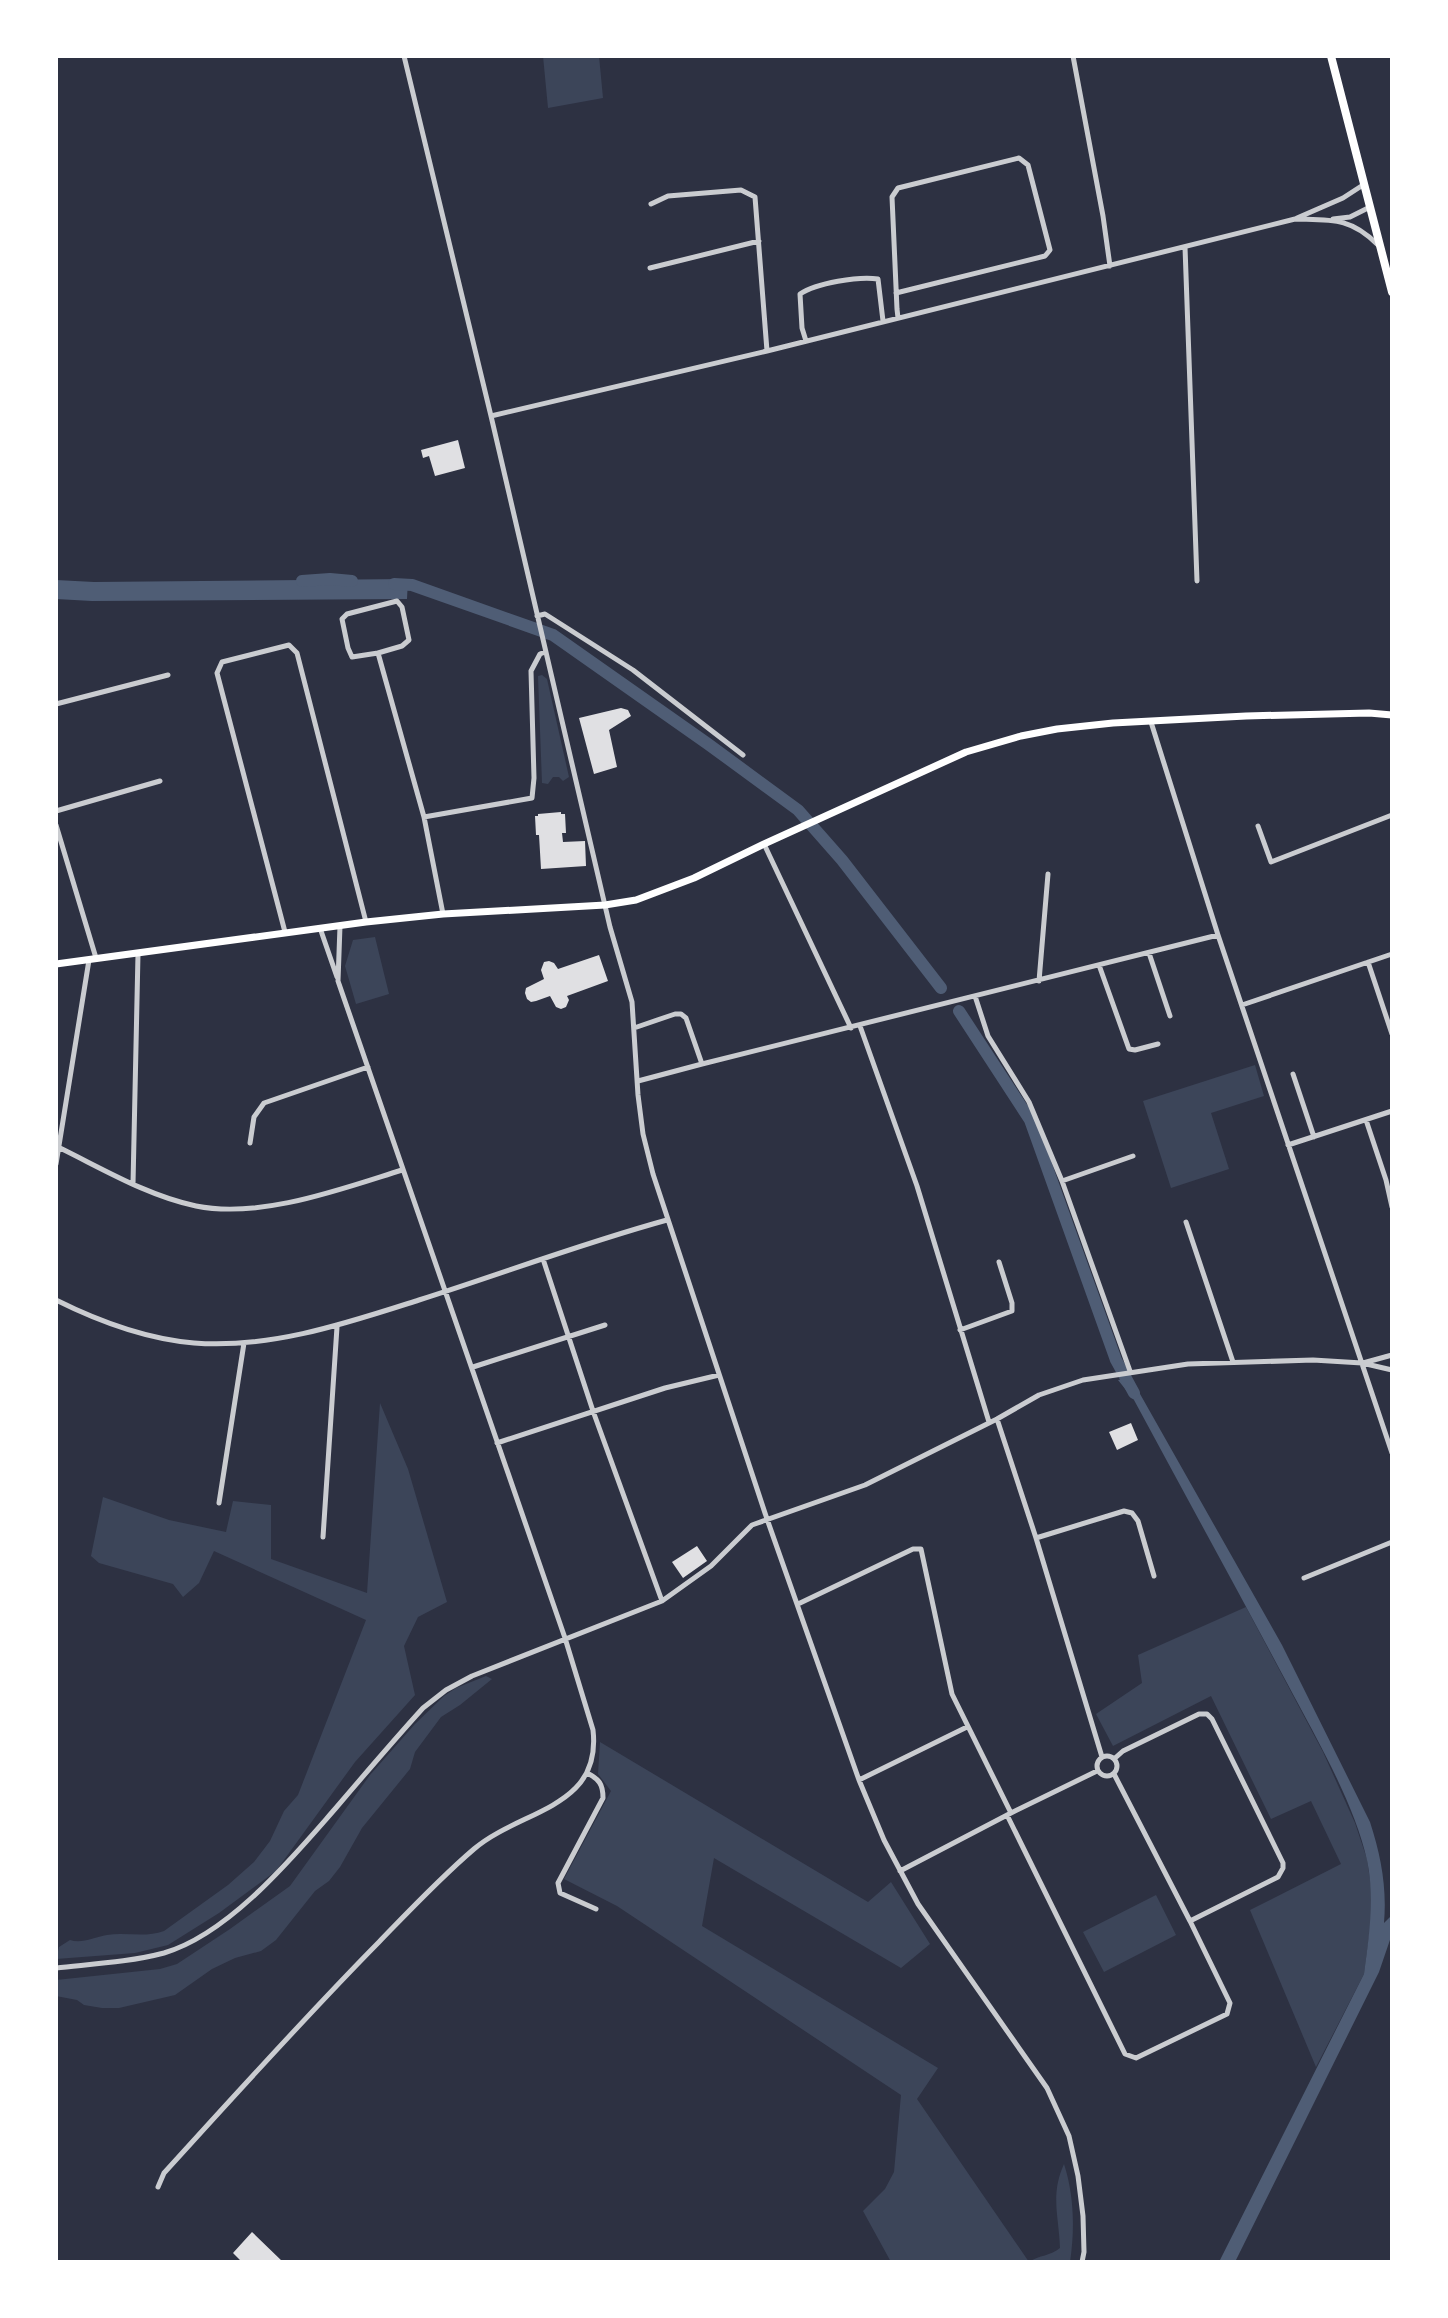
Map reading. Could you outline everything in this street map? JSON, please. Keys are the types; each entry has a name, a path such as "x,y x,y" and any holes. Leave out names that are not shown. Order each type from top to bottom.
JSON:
{"main road":[{"path":"1331,56 1392,292"},
{"path":"1369,713 1392,706"},
{"path":"56,964 366,922 443,914 605,905 636,900 694,878 937,764 987,745 1057,729 1150,721 1369,713 1392,715"}],"street":[{"path":"404,56 605,905 632,1002 643,1134 667,1220 767,1519 859,1780 884,1840 918,1904 1047,2088 1069,2136 1083,2216 1082,2262"},
{"path":"1073,56 1110,266"},
{"path":"896,293 1045,256 1050,250 1028,165 1019,158 898,188 892,197 896,293 898,318"},
{"path":"491,416 767,351 1295,219 1343,198 1364,184"},
{"path":"651,204 668,196 741,190 755,197 767,351"},
{"path":"1328,220 1350,217 1370,207"},
{"path":"1295,219 1350,223 1381,248"},
{"path":"650,268 759,241"},
{"path":"1185,247 1197,581"},
{"path":"806,341 800,294 810,287 878,279 883,321"},
{"path":"397,601 402,607 409,640 402,646 378,653 352,657 342,619 347,614 397,601"},
{"path":"537,616 545,614 628,667 743,755"},
{"path":"285,932 217,673 222,662 289,645 297,653 366,922"},
{"path":"424,817 532,798 531,671 544,649"},
{"path":"378,653 424,817 443,914"},
{"path":"56,704 168,675"},
{"path":"1150,721 1218,935 1392,1453"},
{"path":"56,811 160,781"},
{"path":"1258,826 1271,862 1392,815"},
{"path":"56,825 93,960 56,1164"},
{"path":"764,844 851,1028"},
{"path":"1039,981 1048,874"},
{"path":"338,981 340,926"},
{"path":"158,2187 164,2173 325,1996 441,1879 477,1846 504,1828 556,1805 576,1791 587,1773 593,1751 593,1730 565,1638 320,928"},
{"path":"638,1081 1218,935"},
{"path":"1149,953 1170,1016"},
{"path":"133,1184 138,954"},
{"path":"1242,1005 1392,954"},
{"path":"1368,962 1392,1034"},
{"path":"1099,965 1129,1049 1158,1044"},
{"path":"975,996 988,1036 1029,1102 1062,1181 1130,1371"},
{"path":"634,1029 681,1014 686,1018 702,1064"},
{"path":"860,1026 917,1186 989,1422"},
{"path":"250,1143 254,1117 264,1103 368,1067"},
{"path":"1293,1074 1314,1137"},
{"path":"1288,1145 1392,1111"},
{"path":"1366,1120 1392,1207"},
{"path":"60,1148 133,1184 195,1206 218,1209 246,1208 298,1199 402,1170"},
{"path":"1062,1181 1133,1156"},
{"path":"56,1300 74,1309 169,1340 244,1343 337,1327 667,1220"},
{"path":"1186,1222 1233,1362"},
{"path":"543,1259 593,1411 662,1601"},
{"path":"960,1330 1012,1311 999,1262"},
{"path":"472,1368 605,1325"},
{"path":"323,1537 337,1327"},
{"path":"219,1503 244,1343"},
{"path":"1362,1363 1392,1355"},
{"path":"56,1968 165,1952 187,1944 217,1925 290,1861 423,1708 446,1690 472,1676 662,1601 711,1566 752,1525 865,1485 1039,1395 1106,1375 1188,1364 1278,1359 1362,1363 1392,1370"},
{"path":"497,1443 665,1388 719,1375"},
{"path":"997,1419 1102,1757"},
{"path":"1036,1538 1124,1511 1132,1513 1138,1521 1154,1576"},
{"path":"1304,1578 1392,1542"},
{"path":"798,1604 913,1549 919,1548 923,1552 952,1694 1125,2054 1136,2058 1227,2014 1230,2003 1114,1774 1117,1766 1114,1759 1102,1757 1097,1763 1097,1771"},
{"path":"1114,1759 1123,1751 1199,1714 1207,1714 1283,1863 1278,1877 1190,1921"},
{"path":"859,1780 967,1727"},
{"path":"900,1871 1097,1771"},
{"path":"1097,1771 1106,1777 1114,1774"},
{"path":"587,1773 598,1779 603,1788 603,1798 558,1883 560,1893 596,1909"}],"shaded area":[{"path":"543,56 599,56 603,98 548,108"},
{"path":"408,579 407,599 56,599 56,580"},
{"path":"538,676 547,679 569,777 563,781 553,777 548,784 542,783"},
{"path":"375,937 389,994 356,1004 345,966 353,940"},
{"path":"1255,1065 1264,1096 1211,1113 1229,1169 1171,1188 1143,1101"},
{"path":"1131,1378 1282,1645 1370,1822 1382,1872 1384,1923 1392,1915 1392,1934 1379,1972 1235,2262 1219,2262 1364,1974 1371,1888 1361,1838 1343,1792 1134,1400 1118,1380"},
{"path":"380,1403 408,1469 447,1602 418,1617 404,1646 415,1695 355,1762 276,1871 219,1913 168,1945 135,1953 56,1959 59,1947 70,1940 164,1931 228,1885 254,1862 270,1841 284,1811 298,1795 366,1620 214,1551 199,1583 183,1597 173,1584 99,1563 91,1556 103,1497 169,1520 226,1532 233,1501 271,1505 271,1559 367,1593"},
{"path":"1246,1607 1323,1752 1355,1823 1367,1859 1372,1893 1364,1974 1316,2067 1250,1910 1341,1864 1311,1801 1271,1819 1211,1696 1113,1746 1096,1714 1142,1683 1138,1655"},
{"path":"486,1676 492,1679 441,1717 415,1752 410,1769 362,1828 340,1867 329,1881 315,1891 276,1940 261,1951 212,1969 175,1995 119,2008 84,2005 77,2000 56,1996 56,1980 160,1969 177,1964 290,1886 370,1775 415,1724 444,1696"},
{"path":"600,1742 868,1902 891,1882 930,1944 901,1968 714,1858 702,1926 938,2068 917,2099 1029,2262 891,2262 863,2211 885,2189 894,2172 901,2095 617,1906 564,1879 611,1791 598,1774"},
{"path":"1156,1895 1176,1935 1104,1972 1083,1932"},
{"path":"1064,2164 1073,2212 1070,2262 1029,2262 1060,2248 1056,2196"}],"building":[{"path":"458,440 465,468 435,476 429,456 423,458 421,450"},
{"path":"621,708 628,710 631,716 609,730 617,767 594,774 579,718"},
{"path":"565,814 563,842 585,841 586,866 541,869 535,816"},
{"path":"599,955 608,981 567,996 566,1007 556,1007 550,996 531,1002 527,999 526,988 544,979 541,970 544,962 554,963 558,969"},
{"path":"1131,1423 1138,1440 1117,1450 1109,1432"},
{"path":"697,1546 707,1561 683,1578 672,1562"},
{"path":"252,2232 283,2262 242,2262 233,2253"}],"waterway":[{"path":"302,581 352,581"},
{"path":"394,584 412,585 553,635 798,810 842,860 941,988"},
{"path":"959,1011 1030,1120 1116,1360 1134,1393"}]}
